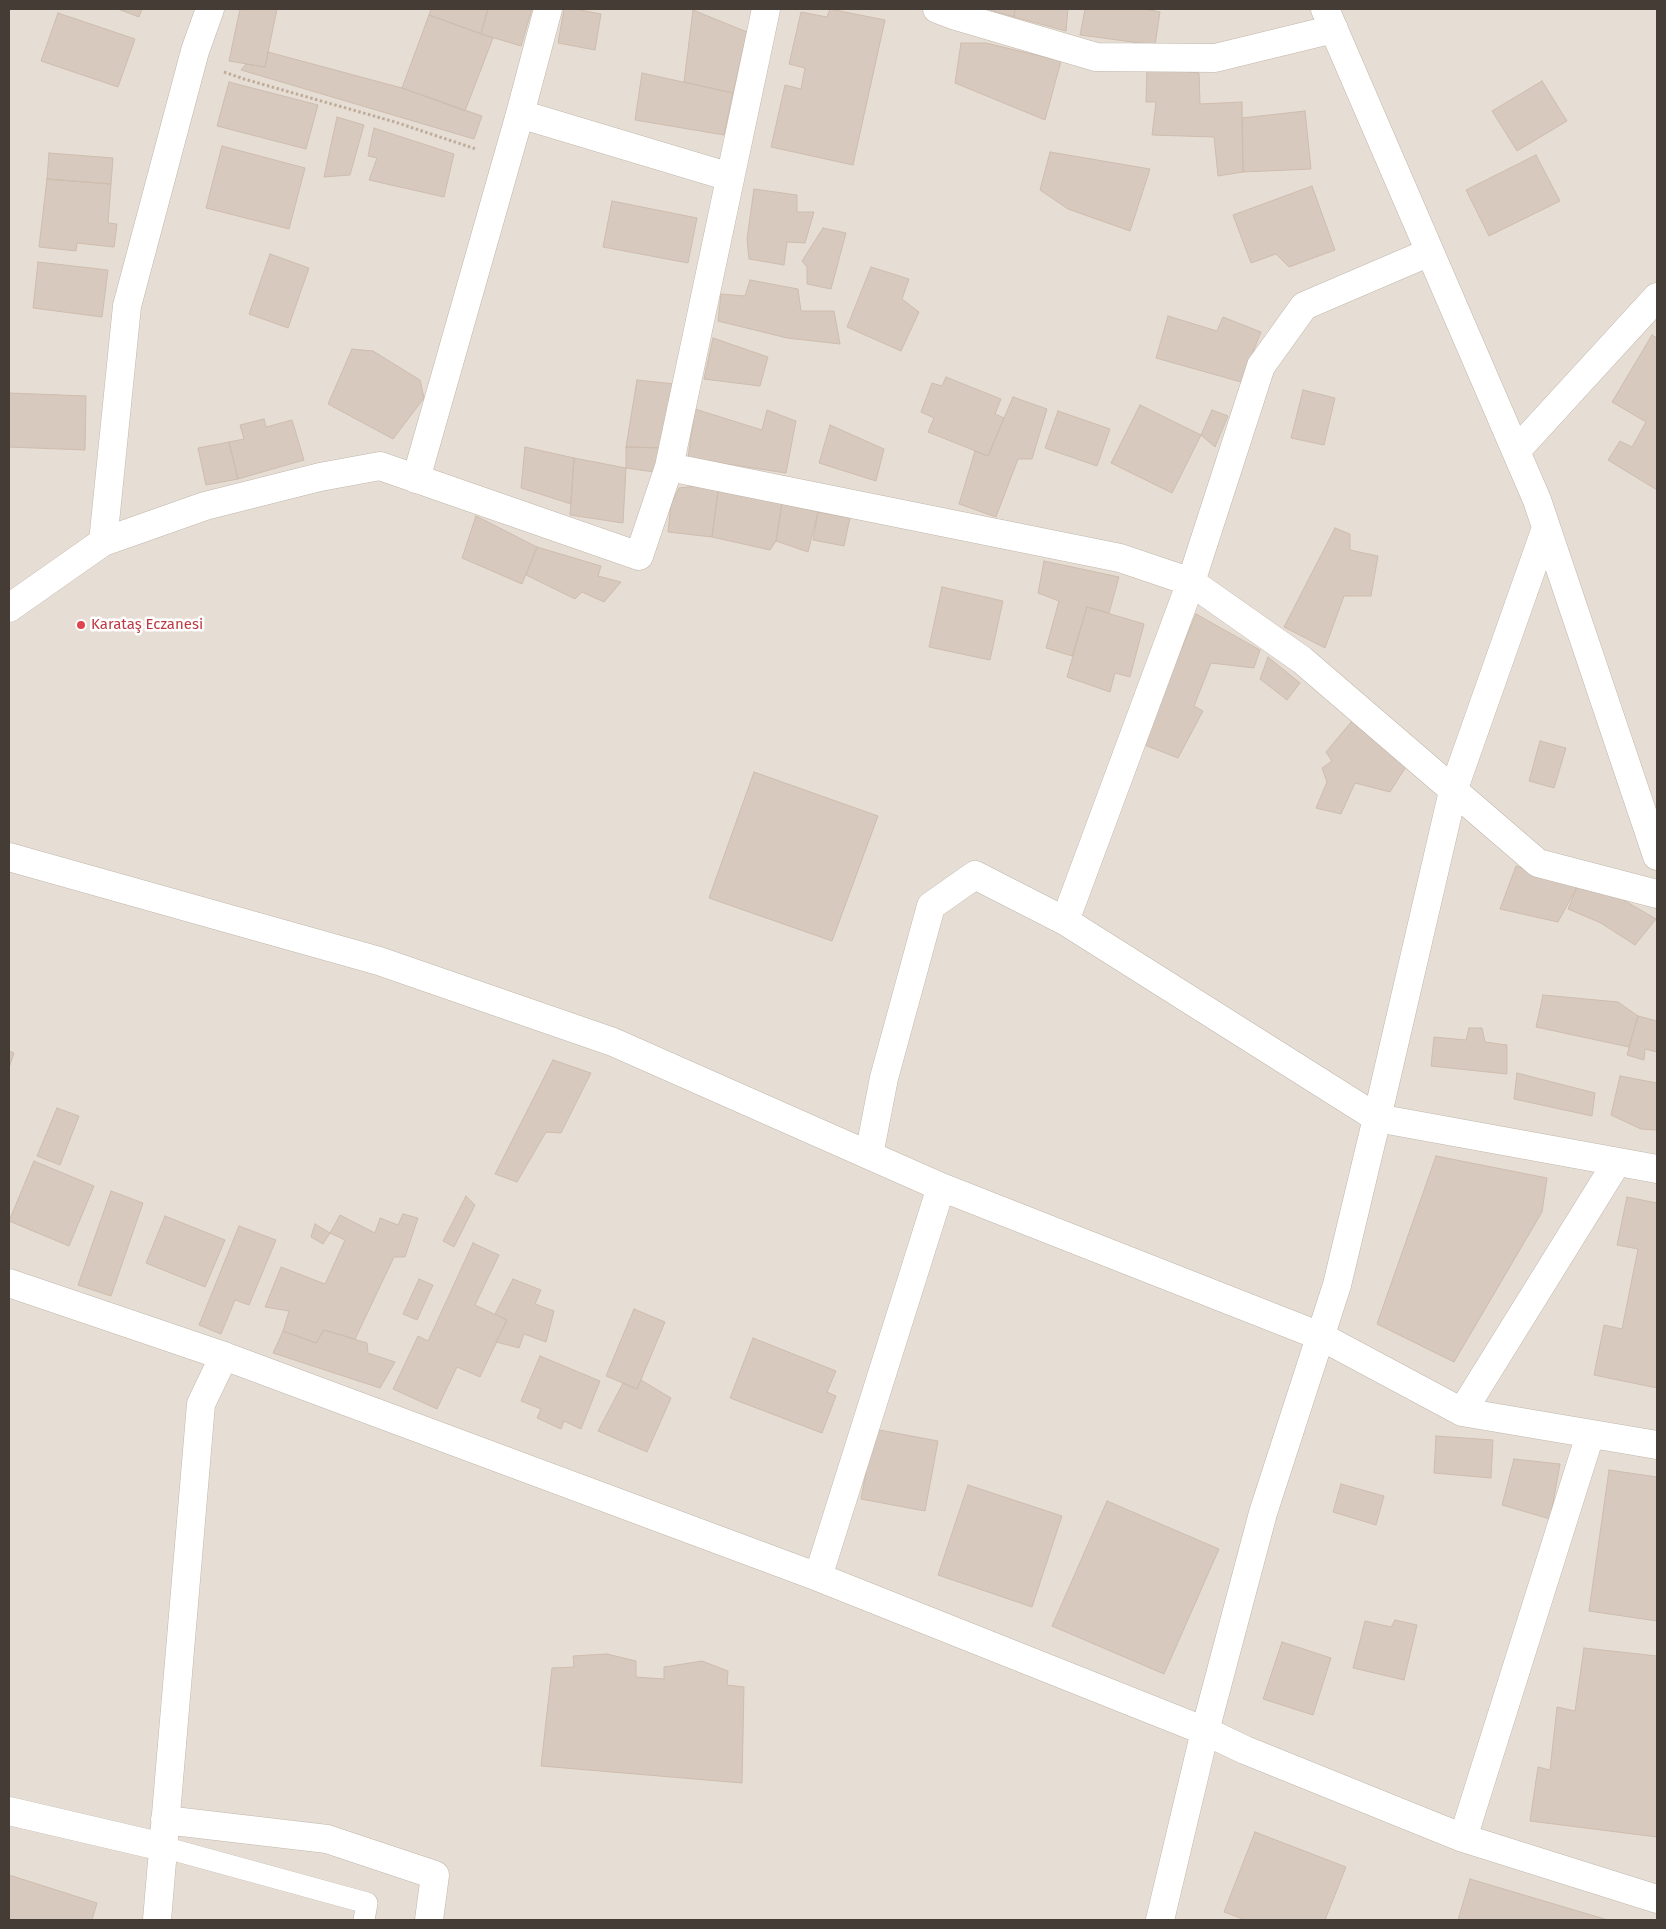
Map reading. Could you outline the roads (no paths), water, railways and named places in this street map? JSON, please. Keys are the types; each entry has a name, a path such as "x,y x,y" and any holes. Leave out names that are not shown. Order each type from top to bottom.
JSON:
{"street":[{"path":"103,542 127,306 193,61 210,9"},
{"path":"416,479 548,9"},
{"path":"9,608 103,542 205,506 320,477 380,466 639,556 669,467 766,9"},
{"path":"937,9 1096,57 1215,58 1329,19 1516,451 1546,528 1657,856"},
{"path":"520,114 730,177"},
{"path":"1065,921 1191,582 1260,366 1304,306 1430,252"},
{"path":"1516,451 1657,297"},
{"path":"669,467 1120,558 1191,582 1302,660 1538,863 1657,894"},
{"path":"1160,1920 1205,1731 1263,1513 1336,1285 1378,1118 1454,791 1546,528"},
{"path":"9,857 379,961 613,1042 941,1187 1320,1336 1462,1412 1657,1445"},
{"path":"869,1155 884,1078 931,906 975,875 1065,921 1378,1118 1657,1169"},
{"path":"1462,1412 1617,1162"},
{"path":"818,1577 941,1187"},
{"path":"9,1283 224,1356 818,1577 1205,1731 1245,1750 1463,1838 1657,1899"},
{"path":"157,1920 201,1404 224,1356"},
{"path":"1463,1838 1590,1435"},
{"path":"9,1811 163,1847"},
{"path":"165,1820 327,1839 435,1875 433,1919"}],"lane":[{"path":"163,1847 366,1903 364,1920"}],"place":[{"name":"Karataş Eczanesi","path":"81,625"}]}
